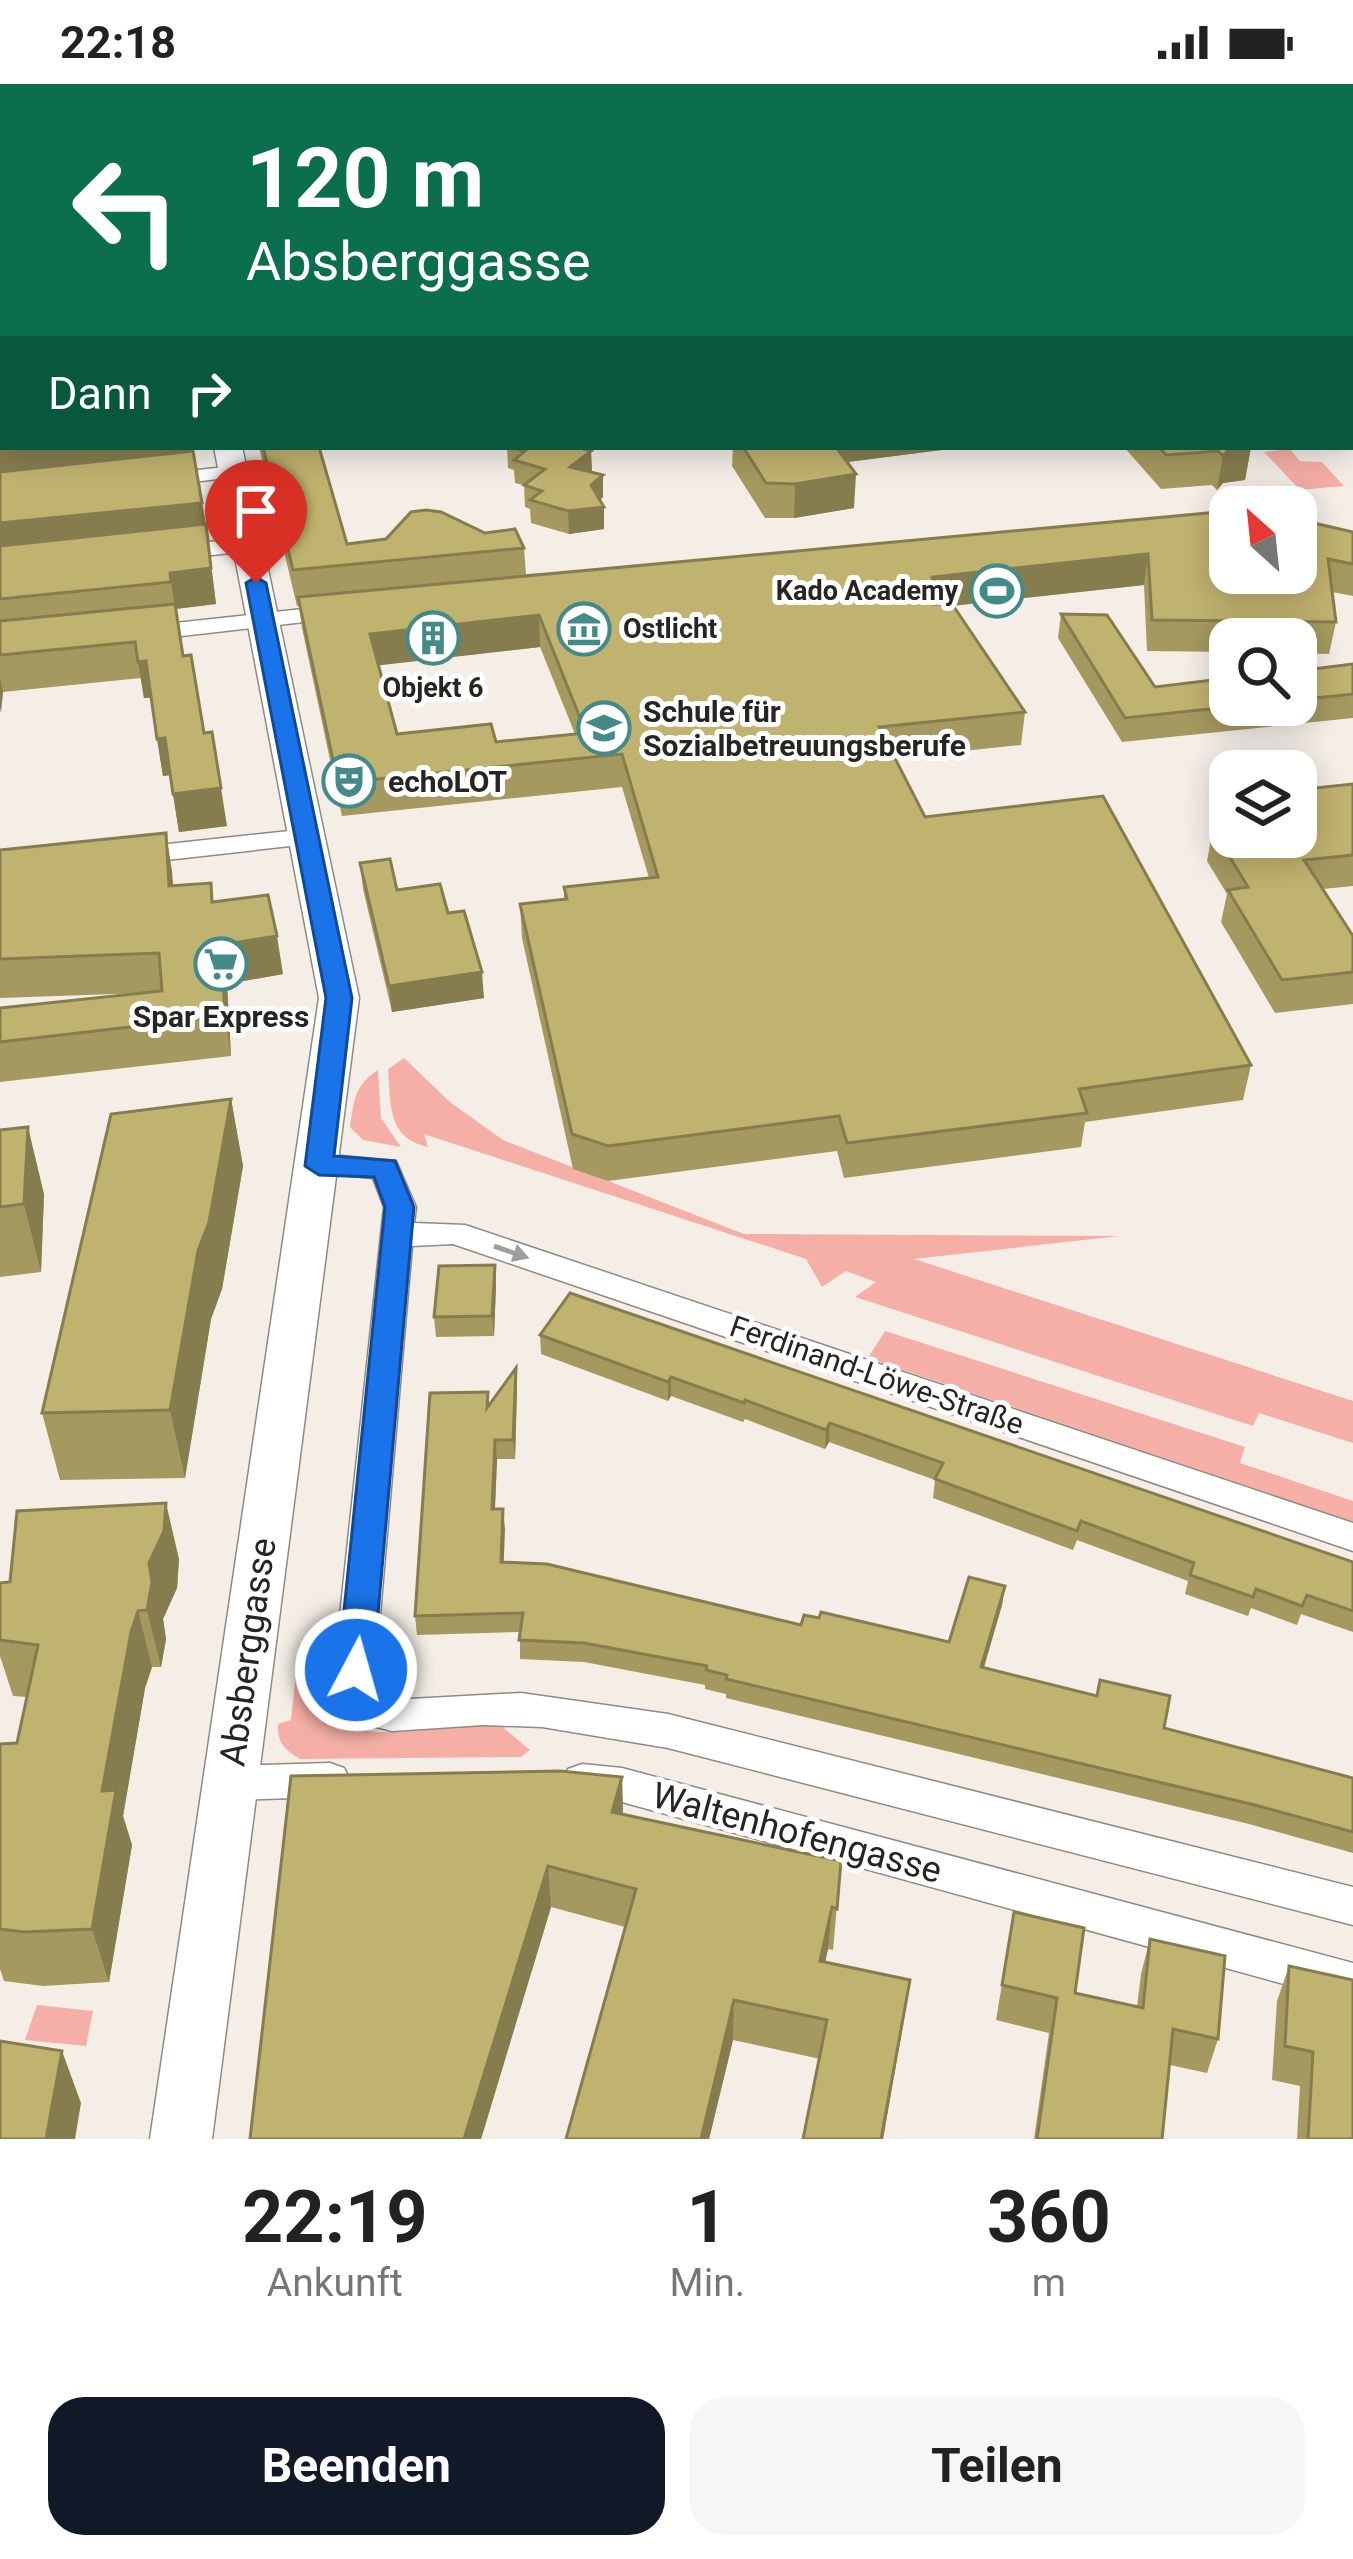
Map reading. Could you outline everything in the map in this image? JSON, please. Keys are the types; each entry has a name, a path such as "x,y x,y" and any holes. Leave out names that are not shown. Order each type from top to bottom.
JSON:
{"street":[{"path":"141,482 231,459"},
{"name":"Absberggasse","path":"181,2139 339,998 231,459"},
{"path":"135,556 248,545"},
{"path":"106,637 373,608"},
{"path":"115,857 308,837"},
{"path":"319,1166 385,1168 400,1207 397,1235"},
{"name":"Ferdinand-Löwe-Straße","path":"397,1235 454,1234 1353,1537"},
{"name":"Waltenhofengasse","path":"397,1235 351,1689 354,1702 367,1711 388,1713 494,1707 586,1714 1353,1906"},
{"name":"Waltenhofengasse","path":"544,1776 622,1786 1353,1983"},
{"path":"229,1783 371,1778"}],"shaded area":[{"path":"1291,450 1300,461 1322,462 1344,486 1317,488 1296,486 1264,452"},
{"path":"404,1058 450,1102 503,1140 744,1234 1120,1236 914,1259 1353,1401 1353,1443 1259,1413 1253,1426 855,1297 876,1282 846,1271 822,1287 806,1259 424,1134 428,1147 415,1142 398,1128 391,1107 388,1069"},
{"path":"378,1070 381,1118 401,1147 363,1140 350,1127 360,1087"},
{"path":"885,1331 1245,1447 1240,1463 1353,1501 1353,1522 868,1358"},
{"path":"299,1645 316,1645 340,1666 330,1701 337,1717 351,1727 396,1732 484,1720 498,1723 530,1750 521,1757 300,1759 283,1745 278,1731 278,1724 291,1720"},
{"path":"37,2005 93,2011 86,2046 25,2040"}],"building":[{"path":"264,450 320,450 347,544 386,539 411,512 426,510 485,533 515,529 524,548 293,570"},
{"path":"521,450 591,451 570,467 603,475 591,485 604,507 568,511 530,500 542,491 524,485 545,469 514,460 525,451"},
{"path":"745,450 838,450 856,474 795,484 766,483"},
{"path":"1162,450 1228,450 1223,456 1218,451 1166,455"},
{"path":"193,451 202,503 0,523 0,472"},
{"path":"1209,513 1209,594 1317,594 1317,524 1353,532 1353,564 1328,559 1336,622 1317,622 1317,618 1152,620 1148,554 932,577 933,604 952,604 1025,712 879,727 925,817 1103,796 1251,1065 1079,1089 1087,1113 847,1143 839,1116 608,1146 572,1134 520,904 567,899 564,887 658,877 622,754 338,783 298,597","holes":["539,615 586,733 496,742 491,724 397,734 370,634"]},
{"path":"206,524 211,568 170,573 171,582 0,599 0,546"},
{"path":"175,604 183,656 191,655 204,733 212,732 221,788 173,794 165,738 157,739 146,661 138,662 135,642 0,655 0,621"},
{"path":"1061,614 1107,615 1155,687 1209,681 1209,709 1125,718"},
{"path":"1353,664 1353,694 1317,698 1317,668"},
{"path":"1353,784 1353,855 1304,860 1353,936 1353,972 1282,980 1228,890 1248,887 1230,858 1317,858 1317,788"},
{"path":"166,833 169,886 211,883 212,902 268,895 277,936 221,945 225,1016 0,1042 0,1008 162,991 159,953 0,959 0,850"},
{"path":"390,859 397,890 440,884 448,913 464,911 482,972 389,986 360,863"},
{"path":"231,1099 170,1410 42,1413 111,1114"},
{"path":"28,1127 24,1204 0,1207 0,1130"},
{"path":"495,1265 492,1316 434,1317 439,1266"},
{"path":"570,1293 1353,1562 1353,1611 1307,1595 1302,1606 1256,1589 1253,1597 1190,1575 1194,1563 1081,1521 1077,1531 935,1479 943,1463 830,1423 826,1430 671,1377 668,1382 540,1335"},
{"path":"516,1368 513,1440 495,1440 492,1509 503,1509 501,1562 547,1564 801,1625 804,1615 819,1618 821,1612 949,1642 969,1577 1005,1586 981,1667 1097,1696 1100,1680 1170,1696 1164,1728 1353,1778 1353,1832 726,1679 727,1675 706,1670 707,1666 584,1643 519,1640 523,1613 415,1616 430,1393 488,1392 487,1408"},
{"path":"166,1503 164,1531 149,1563 152,1582 147,1610 138,1611 131,1632 102,1791 116,1790 92,1929 0,1929 0,1744 17,1743 38,1645 0,1640 0,1583 10,1582 17,1511"},
{"path":"560,1771 622,1777 612,1812 841,1861 837,1909 832,1907 820,1961 910,1980 881,2139 803,2139 827,2020 734,2000 701,2139 566,2139 636,1889 548,1866 464,2139 250,2139 291,1776"},
{"path":"1014,1912 1084,1928 1075,1993 1143,2008 1150,1939 1225,1956 1218,2039 1173,2029 1162,2139 1037,2139 1057,1998 1002,1985"},
{"path":"1289,1966 1353,1980 1353,2139 1308,2139 1313,2052 1285,2046"},
{"path":"0,2041 62,2051 46,2139 0,2139"}],"place":[{"name":"Kado Academy","path":"997,591"},
{"name":"Ostlicht","path":"584,629"},
{"name":"Objekt 6","path":"433,638"},
{"name":"Schule für Sozialbetreuungsberufe","path":"604,728"},
{"name":"echoLOT","path":"349,781"},
{"name":"Spar Express","path":"221,964"}],"route":[{"path":"256,583 339,998 319,1166 385,1168 400,1207 356,1670"}]}
